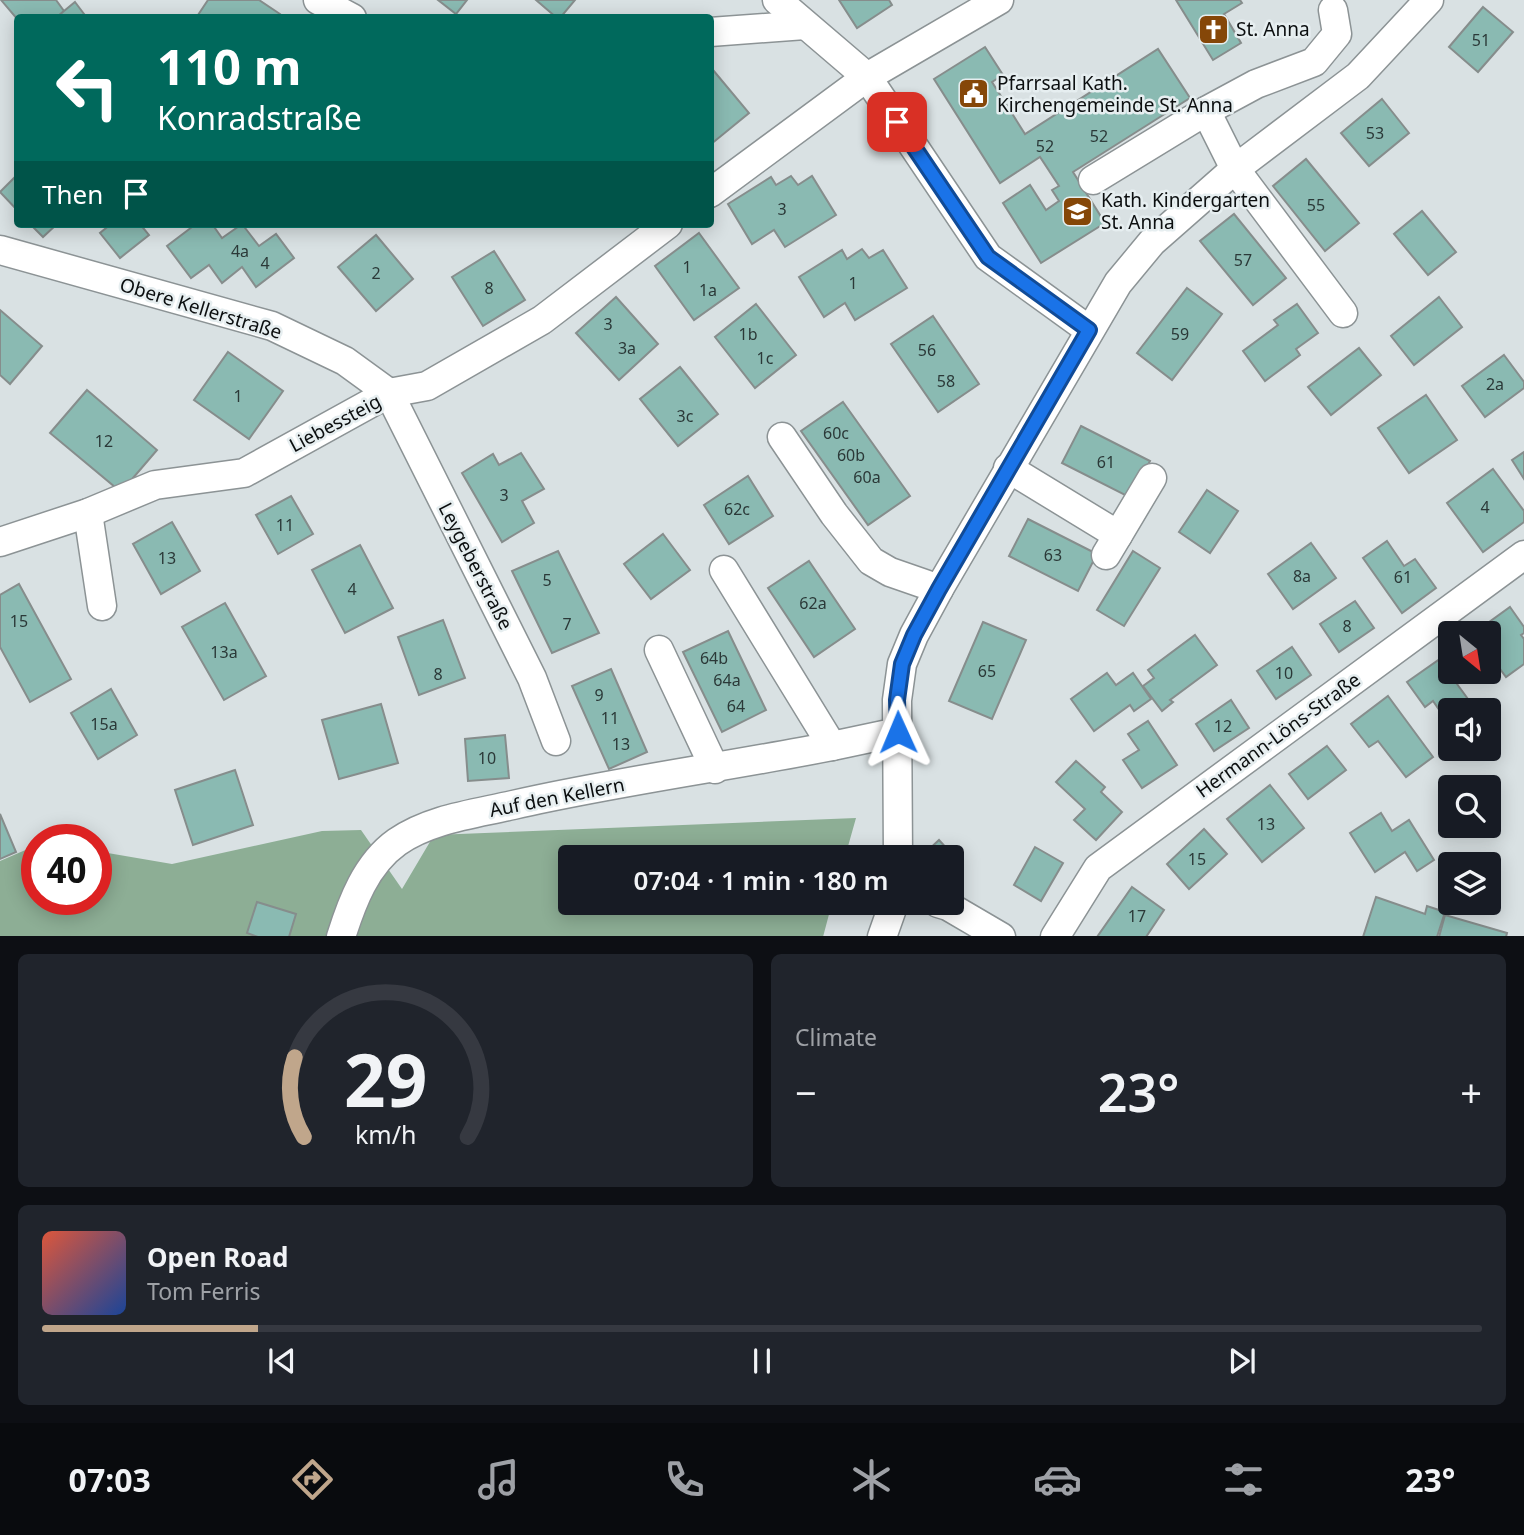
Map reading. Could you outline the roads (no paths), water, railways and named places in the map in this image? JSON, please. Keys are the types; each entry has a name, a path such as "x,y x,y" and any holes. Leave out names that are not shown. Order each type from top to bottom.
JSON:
{"street":[{"path":"318,0 344,14"},
{"path":"776,0 867,77 988,257 1089,330"},
{"path":"714,190 867,77 999,0"},
{"path":"898,845 897,700 902,664 939,589 1118,283 1152,242 1235,169 1358,76 1429,0"},
{"path":"1093,180 1206,111 1256,84 1314,62 1337,34 1333,10"},
{"path":"714,32 805,25"},
{"path":"1206,111 1235,169 1343,313"},
{"name":"Liebessteig","path":"0,542 88,513 155,485 244,472 389,394 427,386 542,320 663,228"},
{"name":"Obere Kellerstraße","path":"0,250 272,326 345,360 389,394"},
{"name":"Leygeberstraße","path":"389,394 532,677 556,741"},
{"path":"782,437 834,514 871,561 890,572 939,589"},
{"path":"1008,468 1112,545 1152,478"},
{"path":"88,513 102,606"},
{"name":"Hermann-Löns-Straße","path":"1055,936 1098,868 1524,555"},
{"path":"724,570 832,746"},
{"path":"659,650 715,769"},
{"name":"Auf den Kellern","path":"341,936 370,868 397,842 436,822 573,791 715,769 898,732"},
{"path":"882,936 890,915"},
{"path":"964,915 1001,936"}],"place":[{"name":"St. Anna","path":"1213,29"},
{"name":"Pfarrsaal Kath. Kirchengemeinde St. Anna","path":"974,94"},
{"name":"Kath. Kindergarten St. Anna","path":"1078,211"}]}
